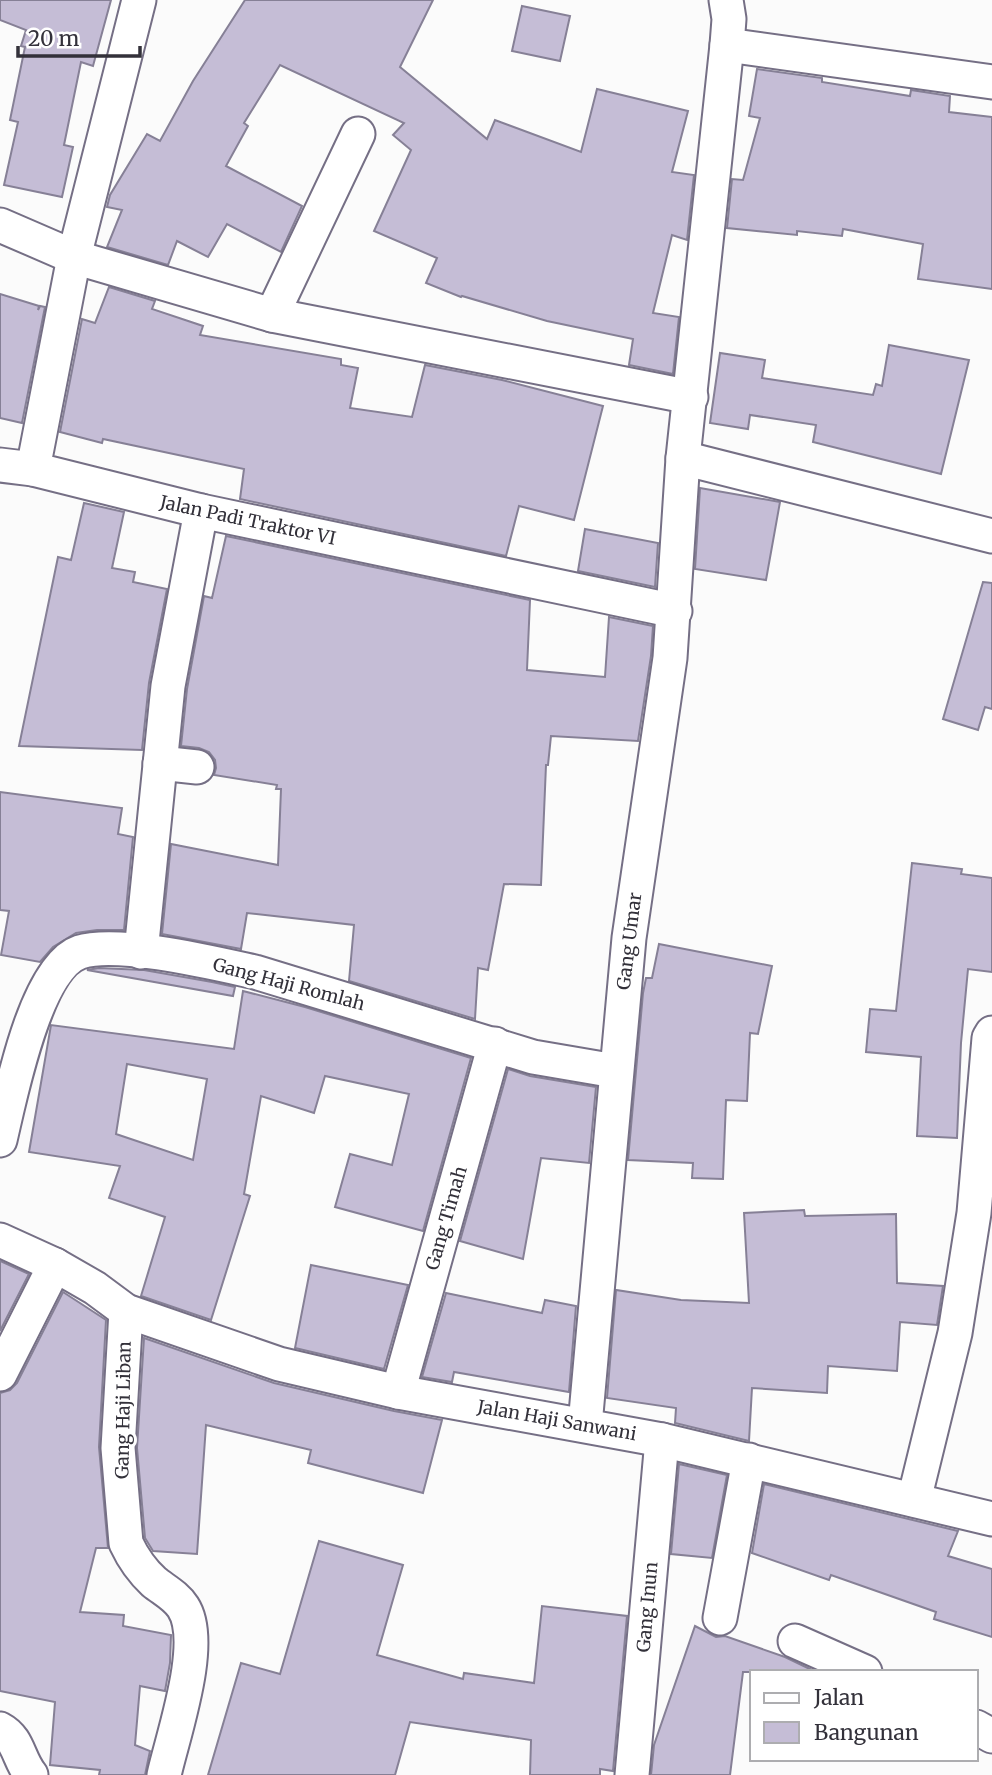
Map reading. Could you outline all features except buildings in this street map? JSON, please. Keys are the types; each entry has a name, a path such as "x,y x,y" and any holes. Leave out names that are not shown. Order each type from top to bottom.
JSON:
{"street":[{"path":"33,469 74,257 139,0"},
{"name":"Gang Umar","path":"585,1425 629,938 670,658 683,458 727,45 729,19 726,0"},
{"path":"727,45 992,82"},
{"path":"272,315 358,134"},
{"path":"0,225 74,257 272,315 691,397"},
{"path":"683,458 991,533"},
{"name":"Jalan Padi Traktor VI","path":"0,465 33,469 201,511 674,611"},
{"path":"141,952 168,686 201,511"},
{"path":"160,763 197,767"},
{"name":"Gang Haji Romlah","path":"0,1140 25,1038 55,974 67,960 78,953 122,948 255,972 533,1056 615,1071"},
{"path":"914,1500 955,1333 974,1213 992,1033"},
{"name":"Gang Timah","path":"398,1392 495,1044"},
{"name":"Jalan Haji Sanwani","path":"0,1240 55,1265 95,1288 126,1311 278,1364 398,1392 662,1440 992,1519"},
{"path":"0,1374 55,1265"},
{"name":"Gang Haji Liban","path":"126,1311 118,1448 122,1515 127,1543 132,1557 143,1570 183,1606 191,1630 191,1658 164,1775"},
{"name":"Gang Inun","path":"632,1775 662,1440"},
{"path":"720,1618 749,1460"},
{"path":"796,1642 860,1670"},
{"path":"0,1729 10,1734 31,1775"}]}
